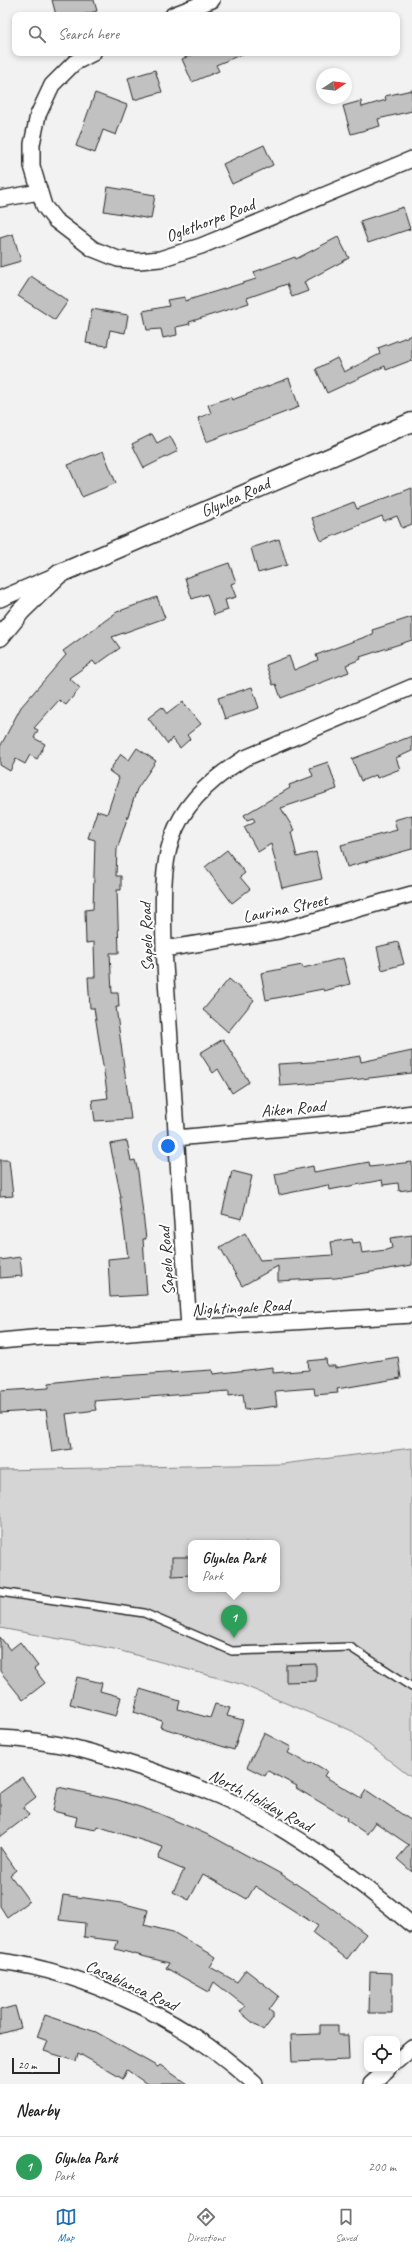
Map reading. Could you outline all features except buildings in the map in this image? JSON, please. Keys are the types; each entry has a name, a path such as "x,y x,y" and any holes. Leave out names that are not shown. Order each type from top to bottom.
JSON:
{"street":[{"path":"181,12 212,0"},
{"name":"Oglethorpe Road","path":"87,56 74,63 52,85 38,115 32,144 32,166 38,192 44,206 55,220 93,249 118,259 139,261 160,259 201,246 412,159"},
{"path":"0,199 38,192"},
{"name":"Glynlea Road","path":"0,599 412,422"},
{"name":"Glynlea Road","path":"0,637 21,611 58,574"},
{"name":"Sapelo Road","path":"189,1328 164,949 163,888 167,849 178,821 197,796 218,775 243,759 412,687"},
{"name":"Laurina Street","path":"164,949 278,931 412,894"},
{"name":"Aiken Road","path":"176,1138 361,1121 412,1113"},
{"name":"Nightingale Road","path":"0,1341 43,1337 84,1338 189,1328 412,1315"},
{"name":"North Holiday Road","path":"0,1738 49,1743 101,1755 151,1770 220,1796 274,1826 329,1860 412,1925"},
{"name":"Casablanca Road","path":"0,1961 61,1975 145,2009 215,2052 255,2084"},
{"path":"400,2058 412,2048"},
{"path":"371,2084 385,2072"}],"lane":[{"path":"0,1592 144,1613 232,1651 350,1647 412,1687"}],"shaded area":[{"path":"412,1448 412,1778 350,1730 240,1684 114,1649 0,1628 0,1470 282,1464"}],"place":[{"name":"Glynlea Park","path":"234,1638"}]}
